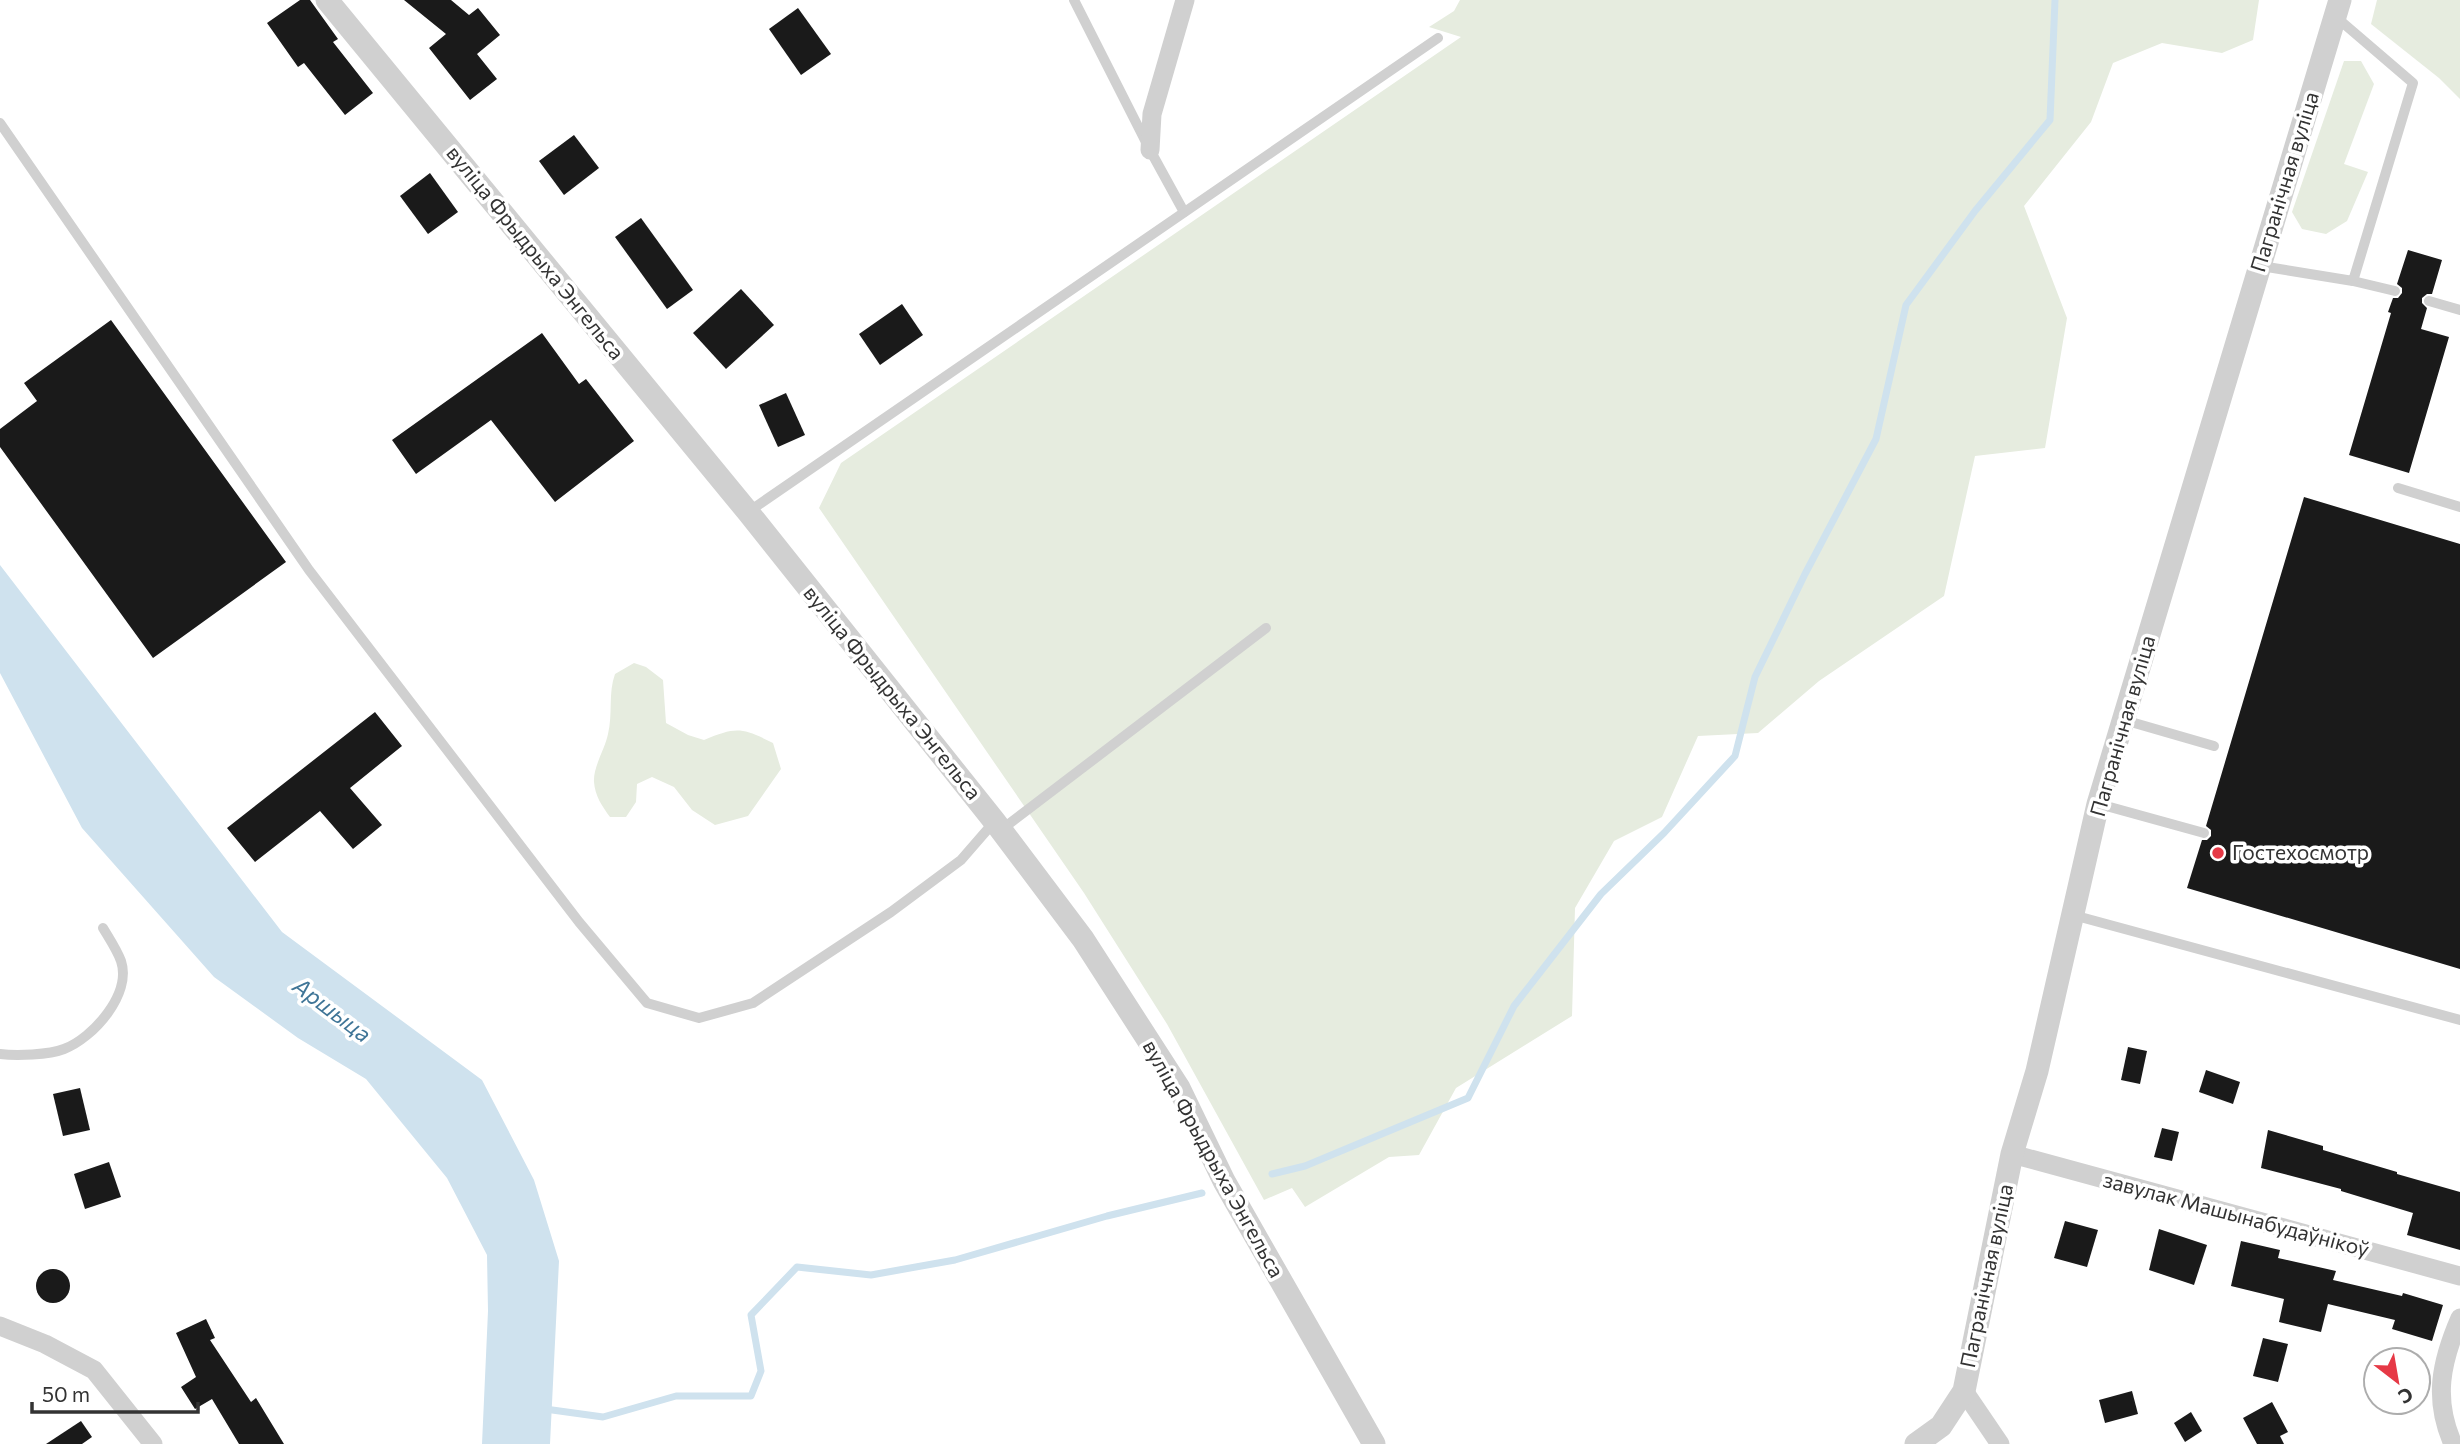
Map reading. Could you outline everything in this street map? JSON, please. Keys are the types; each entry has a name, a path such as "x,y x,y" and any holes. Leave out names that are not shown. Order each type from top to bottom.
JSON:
{"street":[{"name":"вуліца Фрыдрыха Энгельса","path":"327,0 748,512 998,826 1083,939 1179,1088 1224,1181 1374,1444"},
{"path":"1150,150 1152,114 1185,0"},
{"name":"Пагранічная вуліца","path":"1916,1444 1941,1426 1964,1391 2012,1154 2037,1071 2098,804 2338,8"},
{"name":"завулак Машынабудаўнікоў","path":"2012,1154 2460,1276"},
{"path":"2453,1444 2445,1425 2440,1384 2448,1344 2460,1318"},
{"path":"0,1326 46,1343 94,1370 153,1444"},
{"path":"1964,1391 2000,1444"}],"lane":[{"path":"1074,0 1184,212"},
{"path":"2338,8 2413,83 2353,281"},
{"path":"748,512 1438,38"},
{"path":"0,123 309,570 579,922 648,1003 699,1018 753,1003 891,912 961,860 998,826 1266,628"},
{"path":"2260,266 2353,281 2395,291"},
{"path":"2430,301 2460,310"},
{"path":"2398,488 2460,507"},
{"path":"2123,720 2214,746"},
{"path":"2098,804 2204,833"},
{"path":"2073,915 2460,1020"},
{"path":"0,1054 12,1056 64,1050 90,1034 120,996 122,963 103,928"}],"shaded area":[{"path":"1460,0 2259,0 2253,40 2222,53 2162,43 2113,63 2091,122 2024,206 2067,318 2045,448 1975,456 1944,596 1819,681 1758,733 1698,736 1662,817 1614,841 1575,908 1572,1016 1456,1088 1419,1155 1389,1157 1305,1207 1292,1188 1264,1200 1167,1024 1084,893 819,508 841,463 1461,37 1429,27 1454,11"},
{"path":"2377,0 2460,0 2460,99 2439,78 2371,24"},
{"path":"2344,61 2361,61 2374,84 2344,164 2368,172 2347,221 2326,234 2302,229 2292,212"},
{"path":"634,663 646,667 663,680 666,723 704,740 738,731 773,743 781,769 748,816 715,825 692,810 674,787 652,777 637,784 636,802 626,817 610,817 597,796 594,776 608,734 615,674"}],"water":[{"name":"Аршыца","path":"0,565 282,932 482,1080 534,1180 559,1261 550,1444 482,1444 488,1311 487,1255 447,1178 366,1079 298,1038 214,977 82,828 0,673"}],"building":[{"path":"300,0 310,0 338,39 333,42 373,93 345,115 304,63 298,67 267,23"},
{"path":"404,0 451,0 469,15 478,8 500,35 477,54 497,79 470,100 429,48 446,34"},
{"path":"798,8 831,54 801,75 769,29"},
{"path":"574,135 599,168 564,195 539,161"},
{"path":"430,173 458,212 428,234 400,196"},
{"path":"641,218 693,290 667,309 615,237"},
{"path":"2408,250 2442,260 2432,294 2422,298 2422,303 2427,308 2421,329 2449,337 2409,473 2349,455 2391,313 2388,312 2393,298 2398,298 2402,293 2402,288 2397,284"},
{"path":"741,289 774,325 726,369 693,333"},
{"path":"902,304 923,335 880,365 859,334"},
{"path":"111,320 286,562 153,658 0,447 0,429 37,401 24,383"},
{"path":"542,333 579,384 586,379 634,441 555,502 491,420 416,474 392,440"},
{"path":"786,393 805,435 778,447 759,405"},
{"path":"2304,497 2460,544 2460,969 2187,888 2202,840 2211,836 2211,830 2206,826"},
{"path":"375,712 402,746 350,788 382,825 353,849 320,811 255,862 227,828"},
{"path":"2128,1047 2147,1051 2140,1084 2121,1080"},
{"path":"2206,1070 2240,1082 2233,1104 2199,1092"},
{"path":"80,1088 90,1130 63,1136 53,1094"},
{"path":"2162,1128 2179,1132 2172,1161 2154,1157"},
{"path":"2268,1130 2323,1146 2323,1150 2397,1174 2460,1192 2460,1250 2407,1235 2413,1213 2341,1189 2261,1168"},
{"path":"109,1162 121,1197 85,1209 74,1174"},
{"path":"2065,1221 2098,1230 2087,1267 2054,1258"},
{"path":"2159,1229 2207,1245 2194,1285 2149,1270"},
{"path":"2241,1241 2280,1250 2278,1258 2336,1271 2333,1280 2402,1296 2403,1293 2443,1305 2432,1341 2392,1329 2395,1320 2328,1304 2321,1332 2279,1322 2284,1299 2231,1286"},
{"path":"53,1269 65,1274 70,1286 65,1298 53,1303 41,1298 36,1286 41,1274"},
{"path":"206,1319 215,1338 210,1340 251,1402 256,1398 284,1444 239,1444 212,1399 195,1409 181,1387 196,1377 176,1333"},
{"path":"2263,1338 2288,1344 2278,1382 2253,1376"},
{"path":"2132,1391 2138,1414 2105,1423 2099,1400"},
{"path":"2272,1402 2288,1432 2280,1436 2284,1444 2257,1444 2243,1418"},
{"path":"2191,1412 2202,1431 2185,1442 2174,1423"},
{"path":"81,1421 92,1437 82,1444 46,1444"}],"waterway":[{"path":"1272,1174 1305,1166 1468,1098 1514,1006 1601,894 1664,833 1735,756 1755,677 1805,574 1876,439 1906,305 1975,211 2050,120 2055,0"},
{"path":"545,1409 603,1417 676,1396 751,1396 761,1371 751,1315 797,1267 871,1275 955,1260 1107,1216 1202,1193"}],"place":[{"name":"Гостехосмотр","path":"2218,853"}]}
